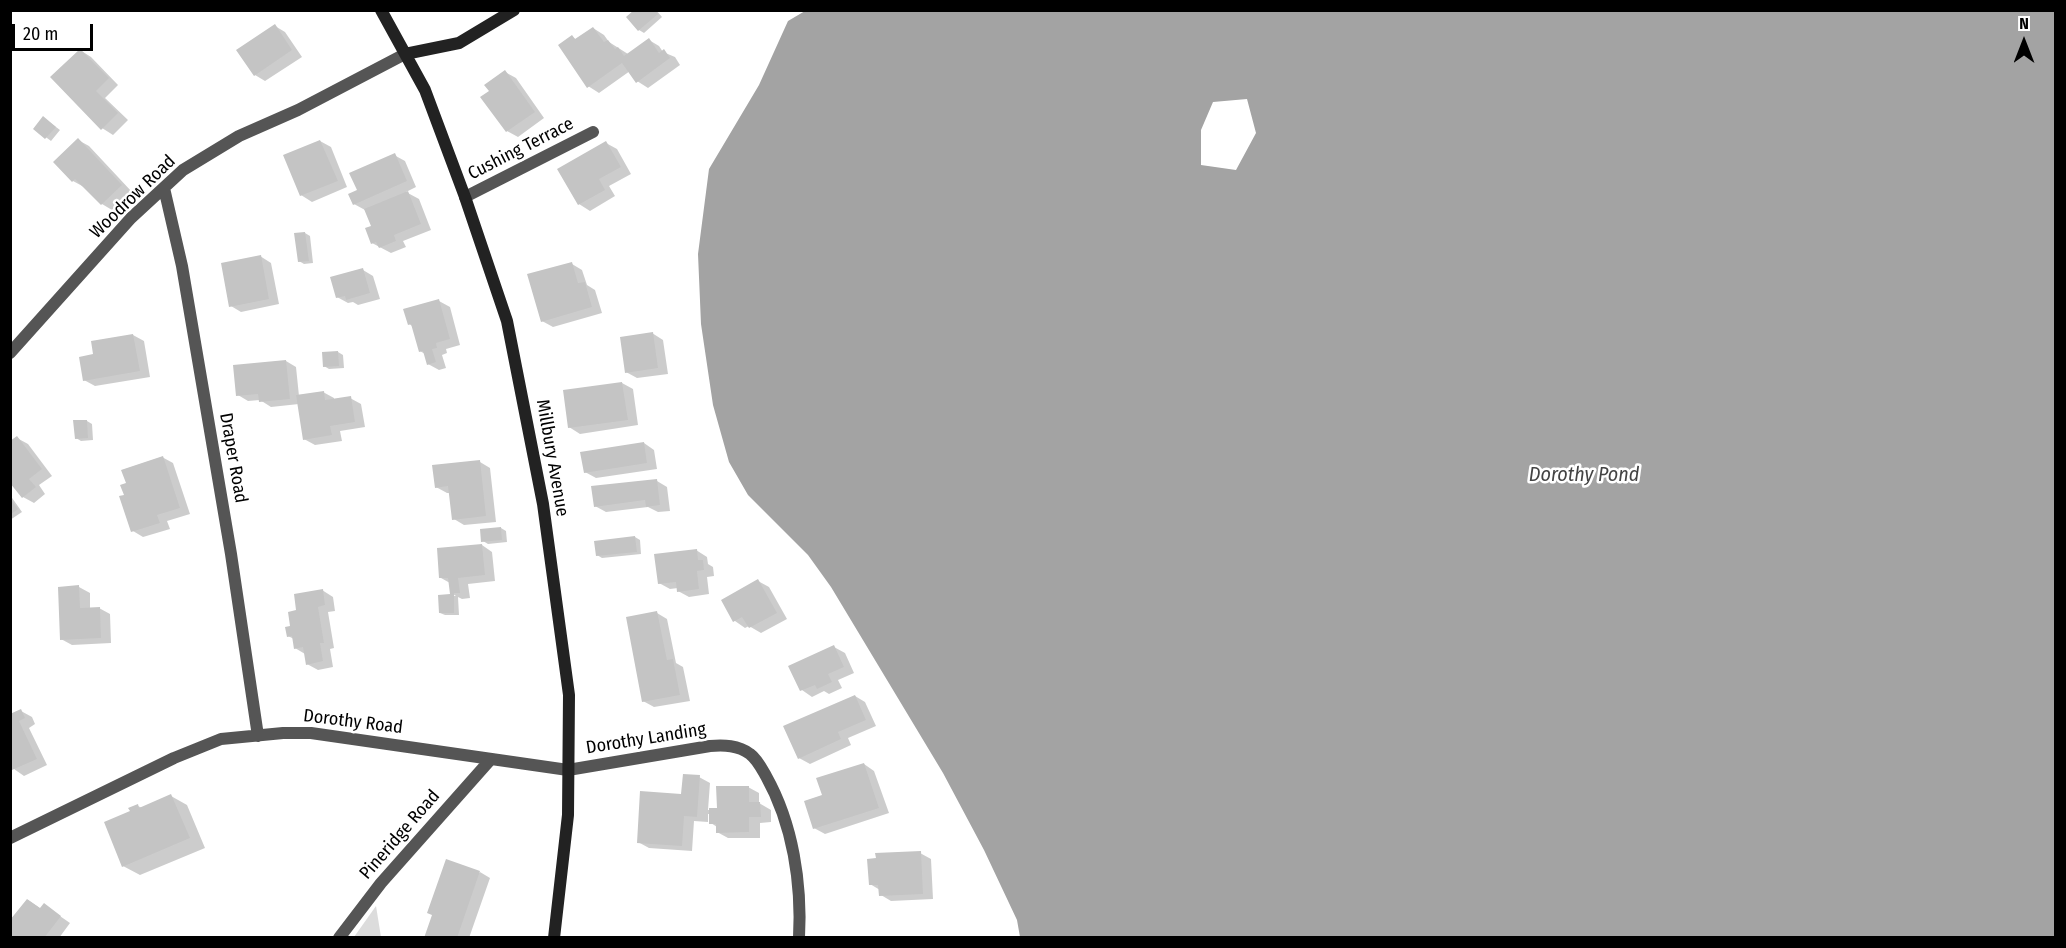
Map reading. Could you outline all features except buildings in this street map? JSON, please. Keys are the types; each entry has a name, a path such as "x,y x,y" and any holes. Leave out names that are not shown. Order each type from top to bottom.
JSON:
{"main road":[{"name":"Millbury Avenue","path":"381,10 424,90 465,197 507,321 543,504 568,694 568,815 554,938"},
{"path":"405,54 459,43 514,10"}],"street":[{"name":"Woodrow Road","path":"10,353 131,218 183,171 239,135 298,110 405,54"},
{"name":"Cushing Terrace","path":"465,197 592,132"},
{"name":"Draper Road","path":"164,188 182,266 231,554 258,736"},
{"name":"Dorothy Road","path":"10,838 174,758 221,739 311,733 568,770"},
{"name":"Dorothy Landing","path":"568,770 710,746 732,745 750,754 777,795 786,822 800,902 799,938"},
{"name":"Pineridge Road","path":"339,938 381,883 491,759"}],"shaded area":[{"path":"376,906 381,937 354,937"}],"water":[{"name":"Dorothy Pond","path":"805,11 2055,11 2055,937 1020,937 1017,920 984,850 943,773 831,587 808,555 748,495 729,462 713,405 701,324 698,254 709,169 759,85 788,21","holes":["1247,99 1256,133 1236,170 1201,165 1201,130 1213,102"]}]}
